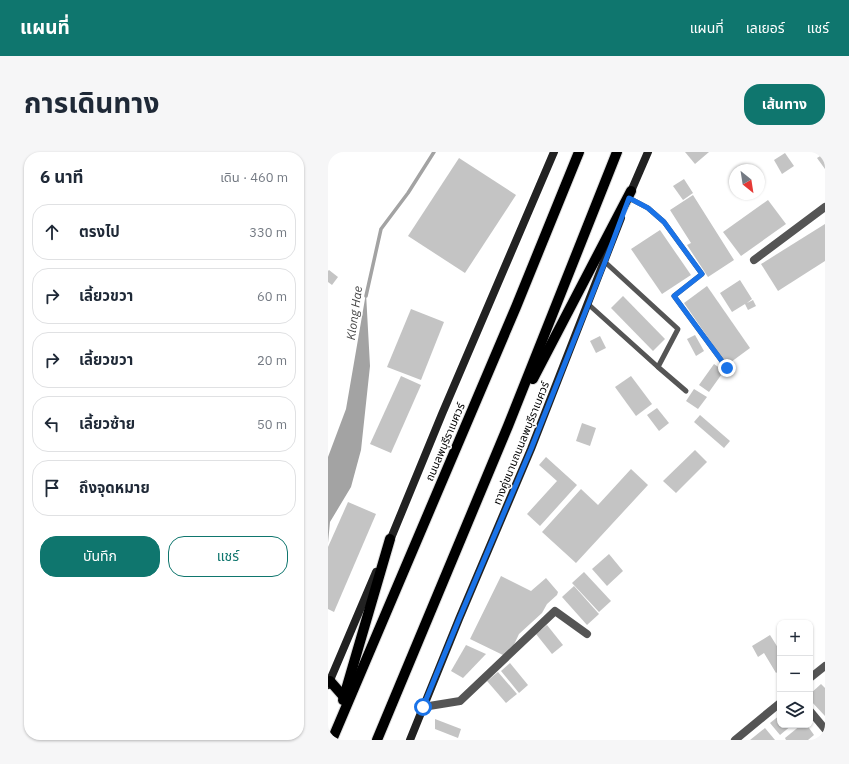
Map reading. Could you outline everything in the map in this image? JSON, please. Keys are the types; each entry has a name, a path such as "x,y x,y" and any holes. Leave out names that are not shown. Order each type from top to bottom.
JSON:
{"main road":[{"path":"344,697 329,682 554,152"},
{"name":"ถนนลพบุรีราเมศวร์","path":"332,740 516,307 580,152"},
{"path":"377,740 508,426 617,152"},
{"name":"ทางคู่ขนานถนนลพบุรีราเมศวร์","path":"410,740 459,619 531,449 605,262 630,194 648,152"},
{"path":"508,426 630,194"},
{"path":"332,740 390,539"}],"street":[{"path":"754,260 825,207"},
{"path":"423,707 460,701 555,611 587,634"},
{"path":"813,676 825,666"},
{"path":"735,740 777,705"},
{"path":"813,715 825,729"}],"lane":[{"path":"630,194 664,222 702,274 674,296 727,368"},
{"path":"605,262 678,329 658,367"},
{"path":"588,304 686,391"}],"shaded area":[{"path":"366,293 370,366 361,450 351,487 330,522 328,543 328,457 346,409"}],"building":[{"path":"685,152 709,152 695,164"},
{"path":"785,153 794,166 782,174 774,160"},
{"path":"825,153 825,169 817,158"},
{"path":"459,158 516,195 465,273 408,236"},
{"path":"684,179 693,193 683,200 673,186"},
{"path":"693,195 734,260 708,277 687,245 691,243 670,210"},
{"path":"768,200 786,224 741,256 723,232"},
{"path":"825,224 825,261 778,291 761,264"},
{"path":"660,230 691,275 662,294 631,249"},
{"path":"329,270 338,277 332,285 328,282"},
{"path":"740,280 752,299 747,303 753,300 756,306 748,310 745,304 732,312 720,293"},
{"path":"707,286 750,348 727,365 684,303"},
{"path":"623,296 665,339 653,351 611,308"},
{"path":"411,309 444,322 421,380 387,367"},
{"path":"695,335 704,351 696,356 687,339"},
{"path":"600,336 606,348 596,353 590,341"},
{"path":"714,364 724,371 709,392 699,385"},
{"path":"401,376 421,385 391,453 370,444"},
{"path":"631,376 652,404 636,416 615,387"},
{"path":"694,389 707,397 698,409 686,401"},
{"path":"657,408 669,423 659,431 647,415"},
{"path":"700,415 730,441 724,448 694,422"},
{"path":"582,423 596,428 590,446 576,441"},
{"path":"695,450 707,462 676,493 663,481"},
{"path":"546,457 577,485 540,526 527,514 557,481 539,465"},
{"path":"631,469 648,485 576,563 542,532 581,489 598,505"},
{"path":"348,502 376,514 334,612 328,609 328,547"},
{"path":"609,554 623,571 607,586 592,569"},
{"path":"584,572 611,601 599,612 572,583"},
{"path":"501,576 531,591 546,578 558,592 557,595 547,604 542,613 519,634 511,651 505,656 470,639"},
{"path":"574,586 599,614 587,625 562,597"},
{"path":"547,625 563,645 552,654 536,634"},
{"path":"770,635 777,646 777,672 776,673 764,653 758,657 752,646"},
{"path":"466,645 486,654 463,678 451,671"},
{"path":"510,663 528,685 519,693 501,671"},
{"path":"498,672 517,694 506,703 487,681"},
{"path":"821,684 825,688 825,716 813,703 813,691"},
{"path":"777,717 777,728 788,728 780,735 770,723"},
{"path":"435,719 461,729 458,738 435,729"},
{"path":"765,728 775,740 750,740"},
{"path":"797,728 809,728 814,735 808,740 786,740 785,738"}],"waterway":[{"name":"Klong Hae","path":"366,296 381,229 408,193 434,152"}],"route":[{"path":"423,707 531,449 629,198 648,208 664,222 702,274 674,296 727,368"}]}
